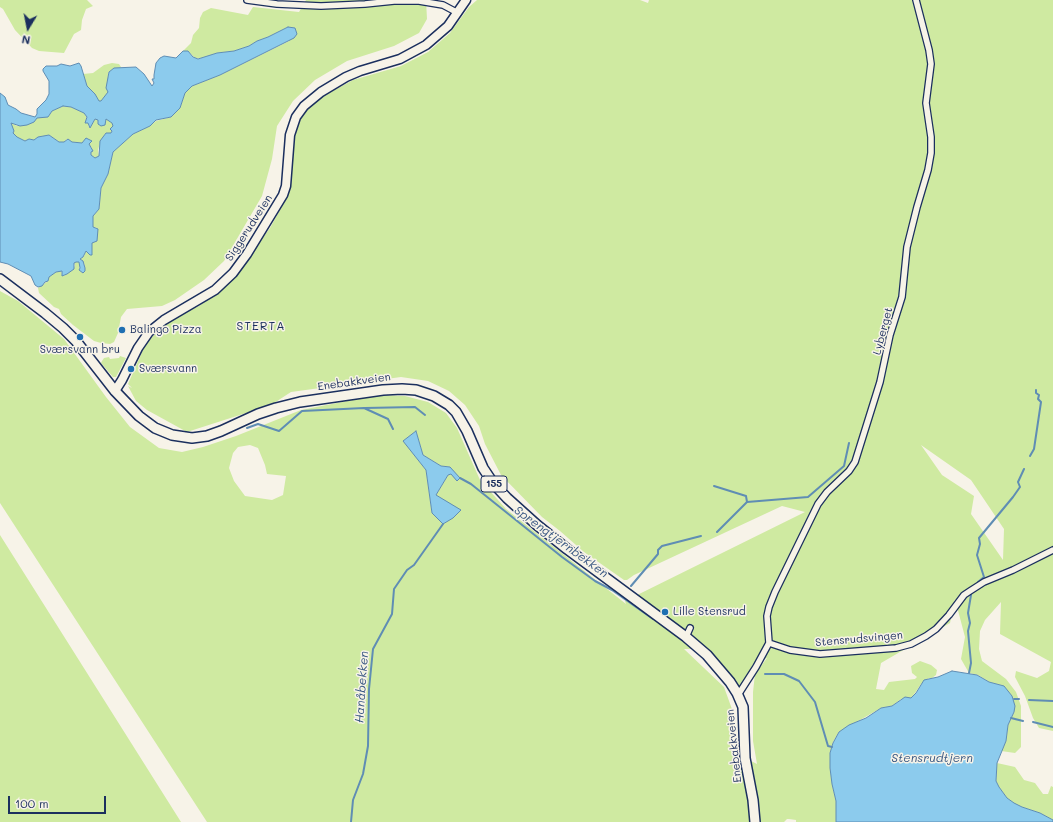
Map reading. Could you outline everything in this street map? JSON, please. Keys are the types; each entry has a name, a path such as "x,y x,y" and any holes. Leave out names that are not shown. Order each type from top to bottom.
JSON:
{"main road":[{"name":"Siggerudveien","path":"115,391 138,348 150,332 164,320 215,290 233,273 247,254 283,195 286,186 290,135 296,117 304,106 321,92 346,77 360,71 400,59 419,50 443,31 458,13 466,0"},
{"name":"Enebakkveien","path":"0,279 63,328 76,341 115,391 139,416 155,428 172,435 192,438 216,433 268,410 300,402 367,392 398,389 416,390 434,396 446,403 456,412 467,431 483,468 493,483 517,507 566,549 688,632 703,652 721,670 730,682 738,695 743,712 745,758 753,800 755,822"}],"street":[{"path":"247,0 277,4 321,6 410,0 443,5 458,13"},
{"name":"Lyberget","path":"769,643 767,616 775,592 818,504 827,492 849,471 855,462 880,382 890,335 902,297 907,248 928,170 931,153 926,103 931,64 929,50 916,0"},
{"name":"Stensrudsvingen","path":"769,643 790,650 820,654 896,648 911,644 936,629 949,615 964,594 984,582 1014,570 1053,550"},
{"path":"738,695 769,643"}],"green space":[{"path":"0,0 87,0 93,6 86,9 82,20 81,30 74,34 64,53 39,51 32,48 15,30 3,9 0,7"},
{"path":"306,0 426,0 427,19 419,33 394,46 347,61 315,80 293,101 277,126 272,159 262,196 224,261 204,280 175,300 162,306 127,309 121,317 118,333 114,342 110,344 94,341 61,314 59,309 54,307 39,293 38,288 48,281 49,277 56,272 61,270 63,276 67,274 75,266 74,262 79,262 79,269 85,268 84,263 80,259 84,256 86,251 92,255 92,243 97,228 93,227 93,216 99,209 101,188 108,174 113,152 133,134 150,126 156,121 171,117 180,108 185,93 192,86 220,75 289,41 288,27 249,46 234,51 217,53 202,58 195,58 188,51 183,51 191,43 193,35 199,28 200,18 203,12 211,8 248,15 253,7 299,12"},
{"path":"477,0 640,0 648,3 649,0 1053,0 1053,731 1039,728 1015,677 1016,671 1037,678 1049,671 1051,662 1000,634 1001,602 985,620 980,631 979,649 982,661 1006,679 1016,692 1021,706 1021,747 1015,753 1001,751 1006,741 1008,725 1014,712 1012,696 1003,686 989,682 978,675 969,673 961,659 965,637 955,599 950,623 881,663 876,689 884,690 889,682 915,679 917,677 912,673 911,666 920,661 931,665 937,670 936,675 921,684 911,698 901,699 892,706 881,708 839,732 833,742 830,753 830,768 836,801 836,822 796,822 796,820 787,819 784,822 207,822 0,503 0,291 18,301 64,339 106,397 130,427 159,448 182,452 203,447 236,436 301,410 378,395 405,396 428,402 446,413 457,428 480,480 506,509 626,604 625,601 805,512 782,506 634,575 627,580 624,580 584,552 542,517 501,475 485,444 479,426 465,405 449,391 428,381 401,377 291,392 271,405 187,432 147,410 136,401 128,386 132,388 128,384 146,343 168,321 199,306 227,285 270,228 287,197 292,141 295,128 304,113 320,98 353,80 401,66 428,52 450,33 469,7","holes":["416,431 423,455 441,466 450,467 451,474 448,475 436,495 442,500 432,513 426,470 404,441","250,445 258,448 267,474 286,476 283,495 272,500 245,496 234,481 229,468 233,453 238,447","921,445 971,480 1004,529 1003,560 971,514 974,496 942,475","684,649 697,649 731,676 742,696 742,685 752,666 767,658 755,674 753,692 753,741 757,764 751,761 735,761 733,753 733,712 724,687"]},
{"path":"112,63 119,64 121,67 120,69 114,68 108,73 108,92 104,99 100,102 87,86 83,74 93,73 104,65"},
{"path":"63,106 71,107 85,113 86,121 90,128 95,119 98,120 98,122 107,119 112,123 113,126 111,133 105,134 100,143 98,150 99,156 95,158 91,155 92,148 89,143 92,142 86,139 82,143 72,142 67,139 64,142 59,142 49,135 34,140 29,139 25,141 13,133 11,123 17,126 40,117 48,117 52,111"},
{"path":"120,356 126,358 116,377 113,377 101,363 104,358 119,358"},
{"path":"0,535 181,822 0,822"},
{"path":"997,763 1015,767 1024,780 1035,783 1043,794 1048,794 1051,786 1053,787 1053,820 1040,813 1016,805 1007,798 996,781"}],"water":[{"path":"288,27 295,28 297,34 294,38 220,75 192,86 185,93 180,108 171,117 156,120 150,126 133,134 113,152 108,174 101,188 99,209 93,216 93,227 98,229 97,241 92,243 92,255 86,251 80,259 83,261 85,268 83,273 79,270 79,262 76,262 74,263 74,269 67,274 62,276 62,271 56,272 49,277 48,281 42,286 38,287 35,285 31,276 8,264 0,262 0,93 5,97 8,105 21,113 35,117 37,114 37,109 46,100 49,94 49,81 43,71 46,66 57,66 61,64 70,66 79,63 87,86 95,94 99,101 101,101 108,92 106,88 109,72 114,68 136,67 144,74 152,86 154,83 152,79 154,79 156,63 164,56 176,58 183,51 188,51 193,57 198,59 217,53 234,51","holes":["63,106 71,107 84,113 87,117 85,123 88,123 90,128 95,119 98,120 98,124 101,126 105,125 106,119 112,123 113,126 110,129 112,131 111,133 106,133 100,141 99,156 95,158 91,155 91,152 93,151 89,144 92,141 86,138 82,143 72,142 68,139 64,142 59,142 49,135 38,137 34,140 29,139 25,141 13,133 14,131 11,123 20,126 27,125 34,122 37,118 48,117 52,111"]},
{"path":"416,431 423,455 441,466 450,467 460,478 457,481 451,474 448,475 436,495 461,510 453,518 443,524 432,513 426,470 403,441"},
{"name":"Stensrudtjern","path":"952,671 977,675 989,682 1004,686 1012,696 1015,706 1014,712 1008,725 1006,741 997,763 996,781 1007,798 1022,807 1040,813 1053,820 1053,822 836,822 836,801 830,768 830,753 839,732 849,725 866,718 881,708 892,706 905,697 911,698 924,680 938,677"}],"waterway":[{"path":"1030,456 1034,449 1041,402 1038,399 1039,395 1036,393 1036,390"},
{"path":"365,408 415,407 425,415"},
{"path":"247,428 258,424 279,431 302,411 364,408 388,419 393,429"},
{"path":"717,532 747,502 808,497 844,466 849,443"},
{"path":"978,582 984,577 977,555 980,544 979,538 1020,487 1018,482 1024,469"},
{"name":"Sprengtjernbekken","path":"460,478 471,484 562,557 595,581 612,590 653,619"},
{"path":"714,486 746,496 747,502"},
{"name":"Hanåbekken","path":"351,822 353,800 363,774 368,746 369,689 373,649 392,614 394,589 407,570 414,565 443,524"},
{"path":"631,586 658,554 658,550 662,546 701,536"},
{"path":"969,673 971,663 968,631 970,623 968,613 971,595"},
{"name":"Sprengtjernbekken","path":"765,674 784,674 799,681 815,702 828,746 832,747"},
{"path":"1014,699 1019,699"},
{"path":"1029,700 1053,701"},
{"path":"1011,718 1023,721"},
{"path":"1033,722 1053,727"}],"place":[{"name":"Balingo Pizza","path":"122,330"},
{"name":"Sværsvann bru","path":"80,337"},
{"name":"Sværsvann","path":"131,369"},
{"name":"Lille Stensrud","path":"665,612"}],"district":[{"name":"STERTA","path":"261,326"}]}
